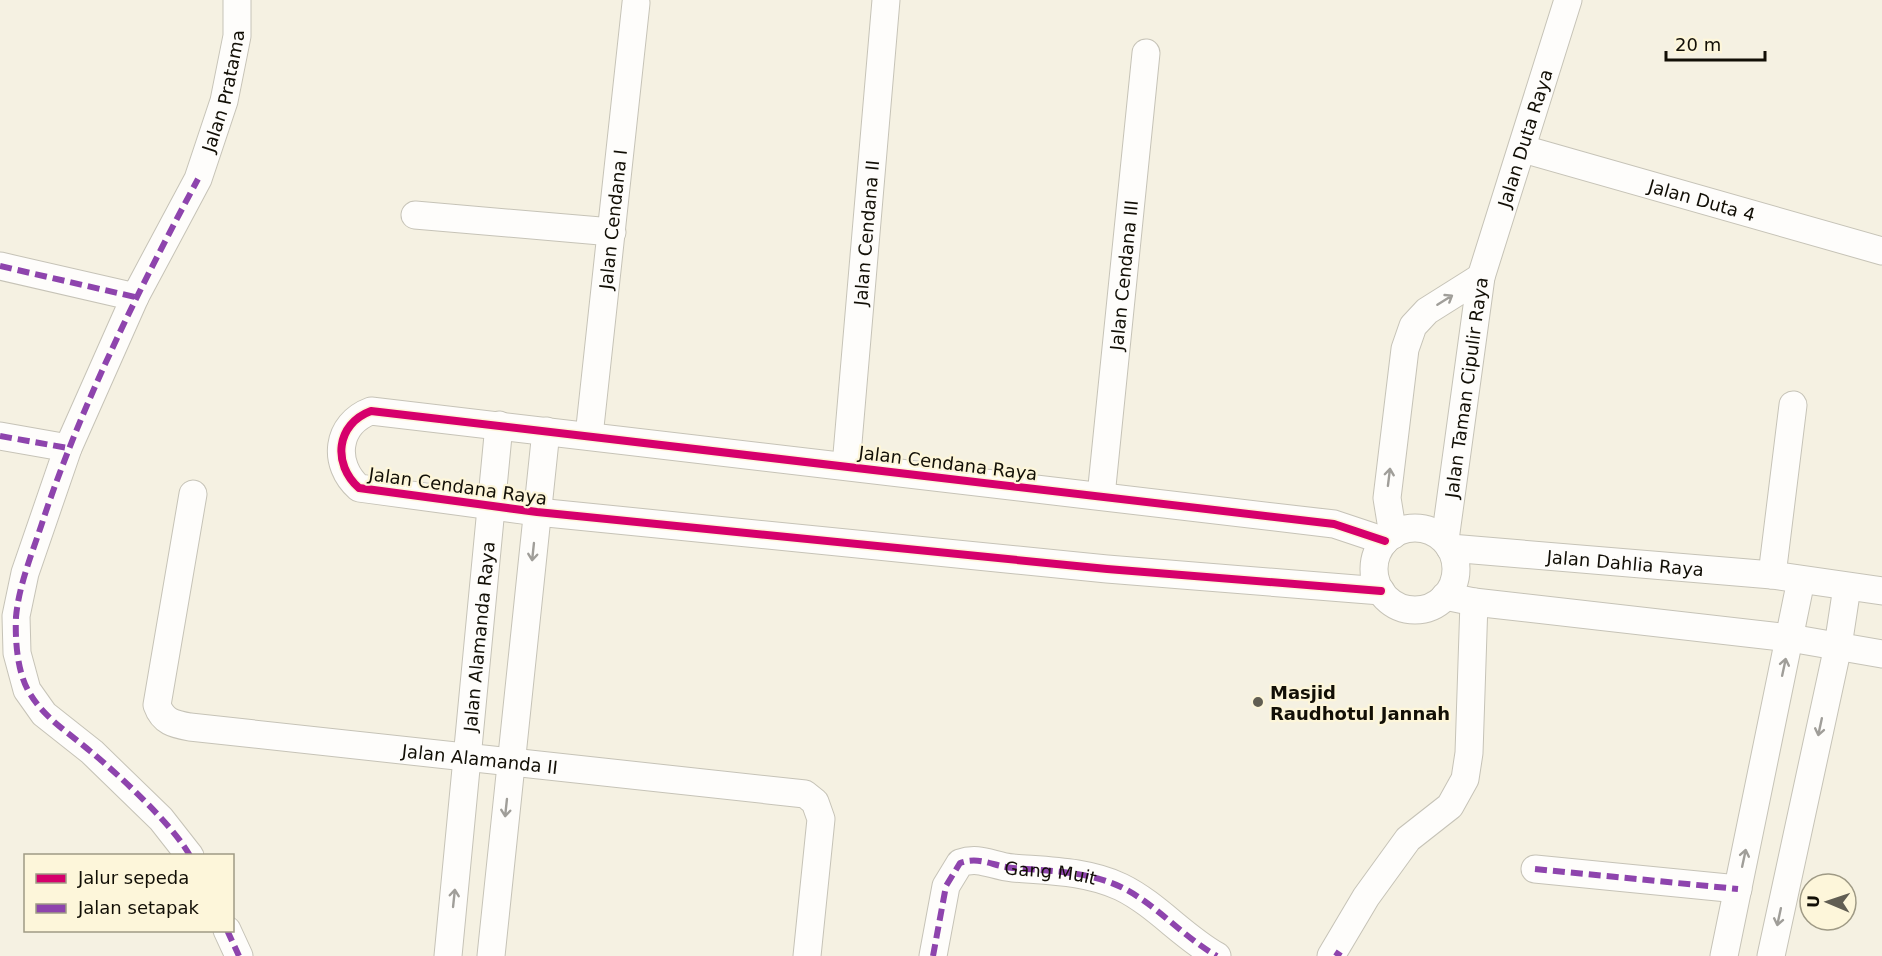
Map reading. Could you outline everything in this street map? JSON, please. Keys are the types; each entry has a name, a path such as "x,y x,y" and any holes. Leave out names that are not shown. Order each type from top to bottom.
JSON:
{"street":[{"name":"Jalan Pratama","path":"189,854 161,819 92,752 44,714 27,690 17,653 16,616 25,573 68,448 135,297 198,179 224,101 237,36 237,0"},
{"name":"Jalan Cendana II","path":"846,466 886,0"},
{"name":"Jalan Duta Raya","path":"1481,277 1568,0"},
{"name":"Jalan Cendana I","path":"589,436 636,3"},
{"name":"Jalan Cendana III","path":"1101,496 1146,53"},
{"name":"Jalan Duta 4","path":"1519,159 1882,251"},
{"path":"415,215 612,232"},
{"path":"0,266 135,297"},
{"name":"Jalan Taman Cipulir Raya","path":"1389,538 1387,498 1405,349 1413,326 1427,311 1481,277"},
{"name":"Jalan Taman Cipulir Raya","path":"1448,544 1481,277"},
{"path":"1772,575 1794,405"},
{"name":"Jalan Cendana Raya","path":"1382,591 1107,569 537,512 359,488 349,479 341,465 345,432 361,415 371,411 1334,524 1389,538"},
{"name":"Jalan Alamanda Raya","path":"448,956 499,425"},
{"path":"491,956 546,431"},
{"path":"0,436 68,448"},
{"name":"Jalan Alamanda II","path":"193,494 157,705 161,716 172,723 787,790 805,794 815,802 821,819 807,956"},
{"path":"1406,528 1419,528 1433,532 1448,544 1455,560 1456,573 1446,596 1438,603 1418,610 1397,605 1382,591 1377,581 1375,560 1389,538 1406,528"},
{"name":"Jalan Dahlia Raya","path":"1448,544 1772,575 1882,591"},
{"path":"1724,956 1801,580"},
{"path":"1771,956 1838,646 1847,587"},
{"path":"1446,596 1474,602 1790,638 1882,654"},
{"path":"1335,955 1366,897 1408,839 1450,806 1465,779 1469,753 1474,602"},
{"name":"Gang Muit","path":"933,956 946,886 960,863 973,858 1004,867 1084,874 1121,887 1197,945 1217,956"},
{"path":"1535,869 1738,889"},
{"path":"229,932 239,956"}],"marked path":[{"path":"189,854 172,830 130,786 49,717 35,701 22,675 18,655 16,617 27,566 77,430 134,303 198,179"},
{"path":"0,266 135,297"},
{"path":"0,436 68,448"},
{"path":"933,956 946,886 960,863 967,861 1081,875 1108,882 1146,902 1217,956"},
{"path":"1535,869 1738,889"},
{"path":"228,932 239,956"},
{"path":"1335,952 1341,956"}],"cycle path":[{"path":"1381,591 1107,569 537,512 359,488 345,468 342,445 351,425 359,417 371,411 1334,524 1385,541"}],"place":[{"name":"Masjid Raudhotul Jannah","path":"1258,702"}]}
